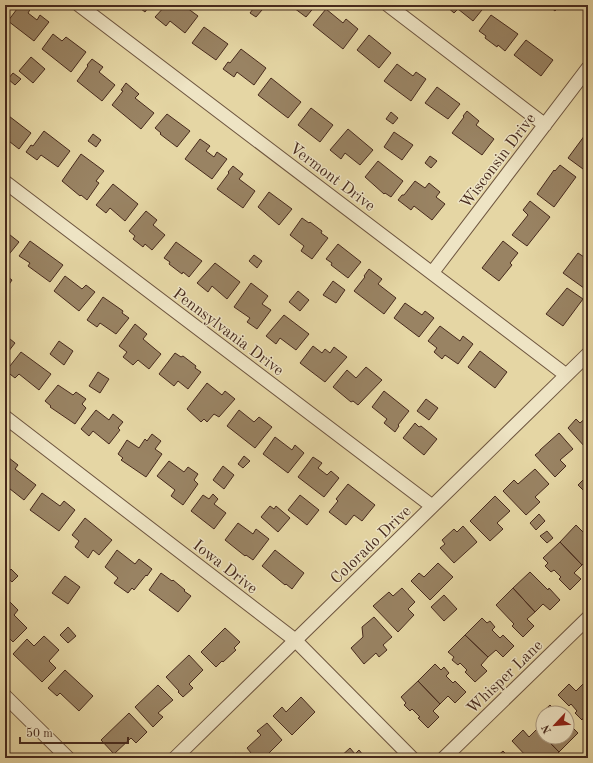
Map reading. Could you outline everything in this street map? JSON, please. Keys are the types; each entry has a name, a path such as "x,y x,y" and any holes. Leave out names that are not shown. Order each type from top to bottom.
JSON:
{"street":[{"name":"Vermont Drive","path":"79,5 566,375"},
{"path":"388,5 545,125"},
{"name":"Wisconsin Drive","path":"432,273 588,68"},
{"name":"Pennsylvania Drive","path":"5,182 432,506"},
{"name":"Colorado Drive","path":"175,758 588,354"},
{"name":"Iowa Drive","path":"5,417 295,640 412,758"},
{"name":"Whisper Lane","path":"444,758 588,618"},
{"path":"5,696 68,758"}],"building":[{"path":"20,5 27,5 31,8 28,13 37,20 40,15 49,22 34,41 8,21"},
{"path":"136,5 150,5 145,12"},
{"path":"166,5 183,5 198,16 185,33 170,21 166,26 155,17"},
{"path":"256,5 262,10 256,17 250,13"},
{"path":"290,5 316,5 306,17"},
{"path":"446,5 486,5 473,21 458,9 454,13"},
{"path":"560,5 555,11 549,6"},
{"path":"326,9 343,23 346,19 358,29 343,49 313,25"},
{"path":"491,15 518,34 505,51 498,45 497,47 485,38 486,36 479,31"},
{"path":"204,27 228,44 216,60 192,43"},
{"path":"53,34 62,41 66,37 86,52 71,72 42,49"},
{"path":"369,35 391,53 379,68 357,50"},
{"path":"526,40 553,60 541,76 514,55"},
{"path":"241,49 266,68 254,85 237,72 234,77 223,69"},
{"path":"31,57 45,69 33,83 19,71"},
{"path":"92,59 103,67 99,72 115,85 102,101 77,81"},
{"path":"397,64 413,76 416,72 426,79 411,101 384,81"},
{"path":"13,73 21,79 15,85 8,79"},
{"path":"271,78 301,102 288,118 258,95"},
{"path":"126,83 139,94 135,98 154,113 141,129 112,105 123,91 121,90"},
{"path":"437,87 460,104 448,119 425,103"},
{"path":"311,108 333,125 320,142 298,125"},
{"path":"467,111 479,121 476,125 494,139 482,155 452,133"},
{"path":"391,112 398,118 393,124 386,119"},
{"path":"5,113 31,133 19,149 5,138"},
{"path":"167,114 190,131 177,147 160,134 161,133 155,128"},
{"path":"348,129 373,150 360,165 345,153 341,159 330,150"},
{"path":"44,131 70,151 58,167 41,155 37,160 26,152 31,145 33,146"},
{"path":"394,132 413,145 402,160 384,147"},
{"path":"93,134 101,140 96,147 88,141"},
{"path":"585,135 588,137 588,165 587,164 583,169 568,158"},
{"path":"200,139 210,146 206,151 214,157 217,152 227,159 212,179 185,159"},
{"path":"81,154 104,171 96,181 99,183 87,200 62,181"},
{"path":"430,156 437,161 431,168 425,163"},
{"path":"378,161 403,181 391,197 385,193 384,194 365,177"},
{"path":"560,165 576,177 554,207 537,194 554,170 555,171"},
{"path":"233,166 243,174 239,179 255,191 243,208 217,189"},
{"path":"415,181 425,188 429,183 440,192 436,197 445,204 432,220 414,206 411,210 398,200"},
{"path":"113,184 138,204 125,221 110,208 106,213 96,205"},
{"path":"269,192 292,209 279,225 258,207"},
{"path":"530,201 550,217 527,246 512,235 528,215 523,210"},
{"path":"146,211 157,220 153,225 165,235 152,250 145,244 143,247 133,239 135,236 129,231"},
{"path":"302,218 322,231 321,233 328,238 312,259 301,251 304,246 290,235"},
{"path":"5,231 19,242 6,258 5,257"},
{"path":"30,241 63,265 50,282 28,266 30,263 19,256"},
{"path":"503,241 518,253 510,263 512,265 499,281 482,268"},
{"path":"176,242 202,261 189,277 183,272 182,274 164,258"},
{"path":"338,244 361,262 348,278 331,265 332,263 326,259"},
{"path":"588,251 588,291 563,273 578,253 584,257"},
{"path":"254,255 262,261 257,268 249,261"},
{"path":"215,263 240,282 227,299 212,286 208,292 197,283"},
{"path":"369,269 382,279 378,284 396,298 384,314 354,291 365,277 364,276"},
{"path":"5,275 12,280 6,289 5,288"},
{"path":"65,276 82,289 86,285 95,292 79,311 54,291"},
{"path":"333,281 345,290 336,303 323,295"},
{"path":"251,283 268,296 262,304 271,310 257,329 247,322 250,318 234,307"},
{"path":"567,288 583,299 563,326 546,314"},
{"path":"298,291 309,300 300,311 289,302"},
{"path":"103,297 123,311 122,313 129,318 116,334 100,323 97,327 87,320"},
{"path":"405,303 422,315 425,311 434,318 419,337 394,318"},
{"path":"284,315 309,334 296,350 280,338 276,344 266,336"},
{"path":"135,324 147,334 143,339 161,354 149,369 138,360 133,365 123,357 127,352 119,346"},
{"path":"440,326 460,341 463,336 473,344 458,364 445,355 442,359 434,352 437,348 428,341"},
{"path":"5,335 15,343 5,356"},
{"path":"59,341 73,351 64,365 50,354"},
{"path":"313,346 322,353 325,349 330,353 334,347 347,357 325,382 300,363"},
{"path":"480,351 507,372 495,388 468,367"},
{"path":"21,352 51,374 39,390 19,374 15,378 6,371"},
{"path":"175,353 181,357 183,356 201,372 188,389 178,381 174,386 159,374"},
{"path":"366,367 382,380 358,405 353,401 351,402 333,387 347,370 356,378"},
{"path":"98,372 109,379 100,393 89,386"},
{"path":"207,383 222,395 225,391 235,399 219,417 214,414 207,422 204,419 201,422 187,409"},
{"path":"58,385 73,395 76,392 86,399 82,404 86,408 75,424 50,407 51,406 45,401"},
{"path":"384,391 409,411 398,425 399,426 395,432 384,423 387,419 372,407"},
{"path":"426,399 438,408 429,420 417,411"},
{"path":"96,410 109,420 113,414 123,422 118,428 120,430 109,444 93,431 89,436 81,429"},
{"path":"239,410 254,422 259,417 272,427 255,448 227,426"},
{"path":"588,416 588,444 585,447 568,428 576,419 580,423"},
{"path":"415,423 437,439 424,455 403,438"},
{"path":"559,433 573,449 560,460 566,466 555,477 535,455"},
{"path":"152,434 161,441 155,449 162,454 146,477 121,460 123,458 118,454 127,440 139,448 145,439 147,441"},
{"path":"275,437 292,450 295,445 304,453 288,473 263,454"},
{"path":"244,456 250,461 243,468 238,464"},
{"path":"313,457 322,463 318,468 327,475 331,471 339,478 324,497 298,477"},
{"path":"9,458 18,465 15,469 36,485 24,500 5,485 5,463"},
{"path":"169,461 184,472 188,467 198,474 194,480 198,484 183,505 171,496 175,490 157,476"},
{"path":"223,466 234,475 224,489 213,480"},
{"path":"535,469 549,484 535,497 540,502 526,515 503,491 514,480 518,484"},
{"path":"584,479 588,485 583,490 578,485"},
{"path":"348,484 375,505 362,521 354,515 346,525 329,512 338,501 336,499"},
{"path":"42,493 60,506 64,501 75,510 59,531 30,510"},
{"path":"213,494 218,499 214,504 226,513 214,529 191,511 203,495 209,499"},
{"path":"300,495 319,510 307,525 288,510"},
{"path":"495,496 510,511 497,523 503,529 490,541 470,521"},
{"path":"270,506 274,509 276,506 290,518 278,532 261,517"},
{"path":"539,514 545,521 536,530 530,523"},
{"path":"85,518 112,540 99,555 93,550 88,558 75,547 79,541 72,535"},
{"path":"238,523 253,534 256,529 269,539 253,560 246,555 245,556 225,540"},
{"path":"576,525 588,537 588,559 582,565 560,542"},
{"path":"463,526 477,542 454,563 440,548 445,544 442,540 454,529 457,532"},
{"path":"547,531 553,538 547,543 540,536"},
{"path":"560,542 582,565 574,573 581,579 570,590 559,579 561,577 554,570 551,572 545,566 548,563 543,558"},
{"path":"117,550 135,564 139,559 152,569 134,590 132,588 128,593 114,583 118,578 105,567"},
{"path":"275,550 304,573 292,589 262,566"},
{"path":"438,563 453,577 430,600 411,581 419,573 424,577"},
{"path":"11,569 18,576 12,582 5,576"},
{"path":"530,572 548,590 549,588 560,600 550,610 543,604 535,612 513,588"},
{"path":"161,573 172,581 173,580 191,596 178,612 149,590"},
{"path":"65,576 80,587 68,604 52,593"},
{"path":"402,588 415,602 408,609 414,615 398,632 373,606 389,592 393,596"},
{"path":"513,588 535,612 527,619 534,626 523,637 512,626 514,624 496,605"},
{"path":"444,595 457,609 444,621 431,607"},
{"path":"8,600 18,610 14,615 27,628 13,642 5,634 5,603"},
{"path":"374,617 392,637 383,645 387,650 379,657 376,653 364,664 351,648 363,637 362,627"},
{"path":"482,618 487,623 490,621 495,627 492,630 500,638 503,635 514,646 503,657 496,650 488,657 465,635"},
{"path":"68,627 76,636 68,643 60,635"},
{"path":"225,628 240,642 234,648 236,650 216,667 201,652"},
{"path":"465,635 488,657 481,665 487,671 475,682 465,672 467,670 460,663 458,665 452,660 454,657 448,652"},
{"path":"44,636 59,650 49,661 56,668 42,682 13,654 27,639 34,646"},
{"path":"189,655 203,670 189,684 193,688 183,697 166,677"},
{"path":"435,664 441,670 444,667 449,673 446,676 453,683 455,681 466,692 455,703 448,696 440,704 418,681"},
{"path":"65,670 93,696 79,711 60,693 57,696 48,688"},
{"path":"588,680 588,689 583,684"},
{"path":"418,681 440,704 433,711 439,717 428,728 418,718 420,717 412,709 410,711 404,705 406,703 401,697"},
{"path":"569,684 576,691 583,684 588,689 588,721 584,717 582,720 575,713 577,711 575,705 568,705 558,695"},
{"path":"158,685 173,700 158,713 163,717 153,727 135,707"},
{"path":"301,697 315,712 292,735 273,716 282,707 286,712"},
{"path":"129,713 147,732 136,743 131,738 114,754 101,740"},
{"path":"267,723 282,740 264,758 255,758 247,748 261,735 257,731"},
{"path":"523,730 529,737 535,731 535,745 552,745 559,752 554,758 528,758 512,741"},
{"path":"552,745 566,745 559,752"},
{"path":"350,748 355,754 359,750 363,755 360,758 339,758"},
{"path":"503,751 510,758 495,758"},
{"path":"236,753 241,758 230,758"}]}
